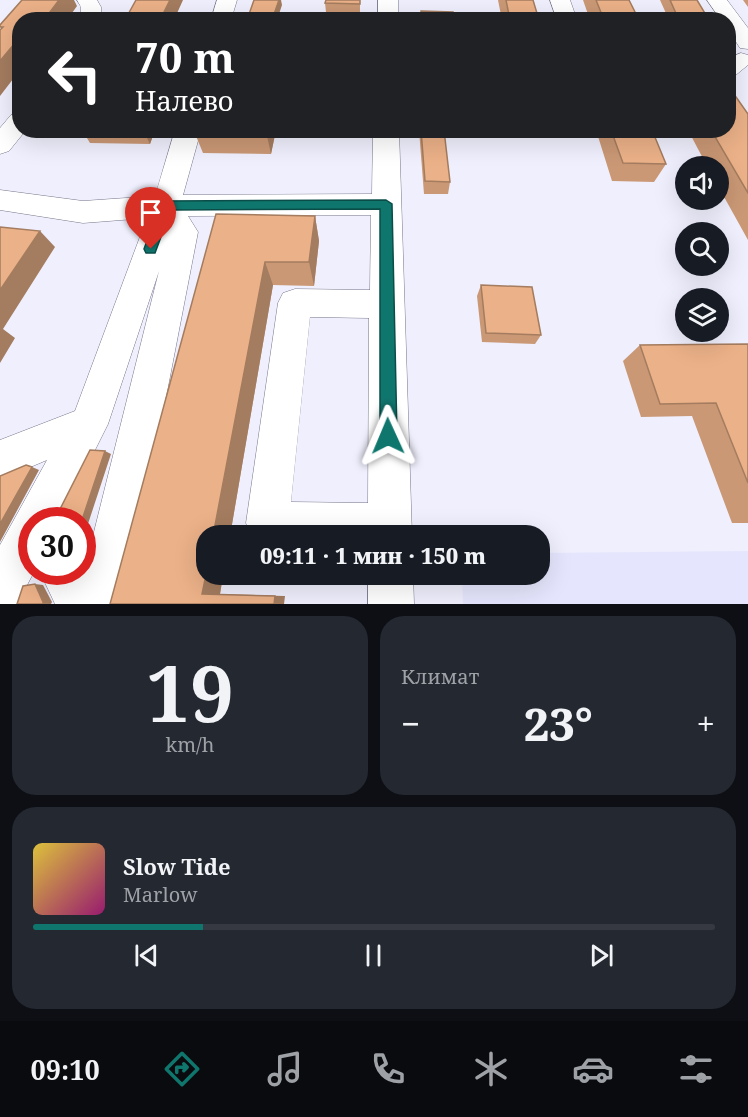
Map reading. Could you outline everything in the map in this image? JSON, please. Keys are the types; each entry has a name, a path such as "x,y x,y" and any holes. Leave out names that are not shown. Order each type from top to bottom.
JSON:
{"street":[{"path":"0,145 12,131"},
{"path":"44,507 89,424 166,206 186,138"},
{"path":"386,138 390,525"},
{"path":"0,200 83,212 166,206 386,204"},
{"path":"99,604 150,387 183,232 166,206"},
{"path":"302,525 267,523 295,303 386,304"},
{"path":"0,460 89,424"},
{"path":"0,590 18,557"},
{"path":"70,585 81,604"},
{"path":"390,585 391,604"}],"shaded area":[{"path":"748,551 748,604 463,604 462,585 550,585 550,553"}],"building":[{"path":"22,0 59,0 50,12 12,12 12,47 0,61 0,30 3,27 0,25"},
{"path":"136,0 170,0 164,12 129,12"},
{"path":"254,0 279,0 275,12 250,12"},
{"path":"326,0 360,0 360,4 325,3"},
{"path":"506,0 533,0 537,12 508,12"},
{"path":"596,0 629,0 635,12 601,12"},
{"path":"670,0 697,0 704,12 675,12"},
{"path":"736,97 748,114 748,193 729,161 729,156 726,156 716,138 736,138"},
{"path":"422,138 445,138 450,182 425,181"},
{"path":"614,138 655,138 666,164 623,163"},
{"path":"216,214 315,216 309,262 265,262 215,525 196,525 196,585 204,585 202,594 275,596 274,604 110,604"},
{"path":"0,227 40,231 0,290"},
{"path":"481,285 532,287 541,335 486,333"},
{"path":"748,344 748,483 716,403 660,404 640,345"},
{"path":"90,450 105,451 86,507 61,507"},
{"path":"26,465 32,467 0,524 0,476"},
{"path":"35,585 43,604 17,604 23,586"}],"route":[{"path":"151,249 166,206 386,204 388,436"}]}
